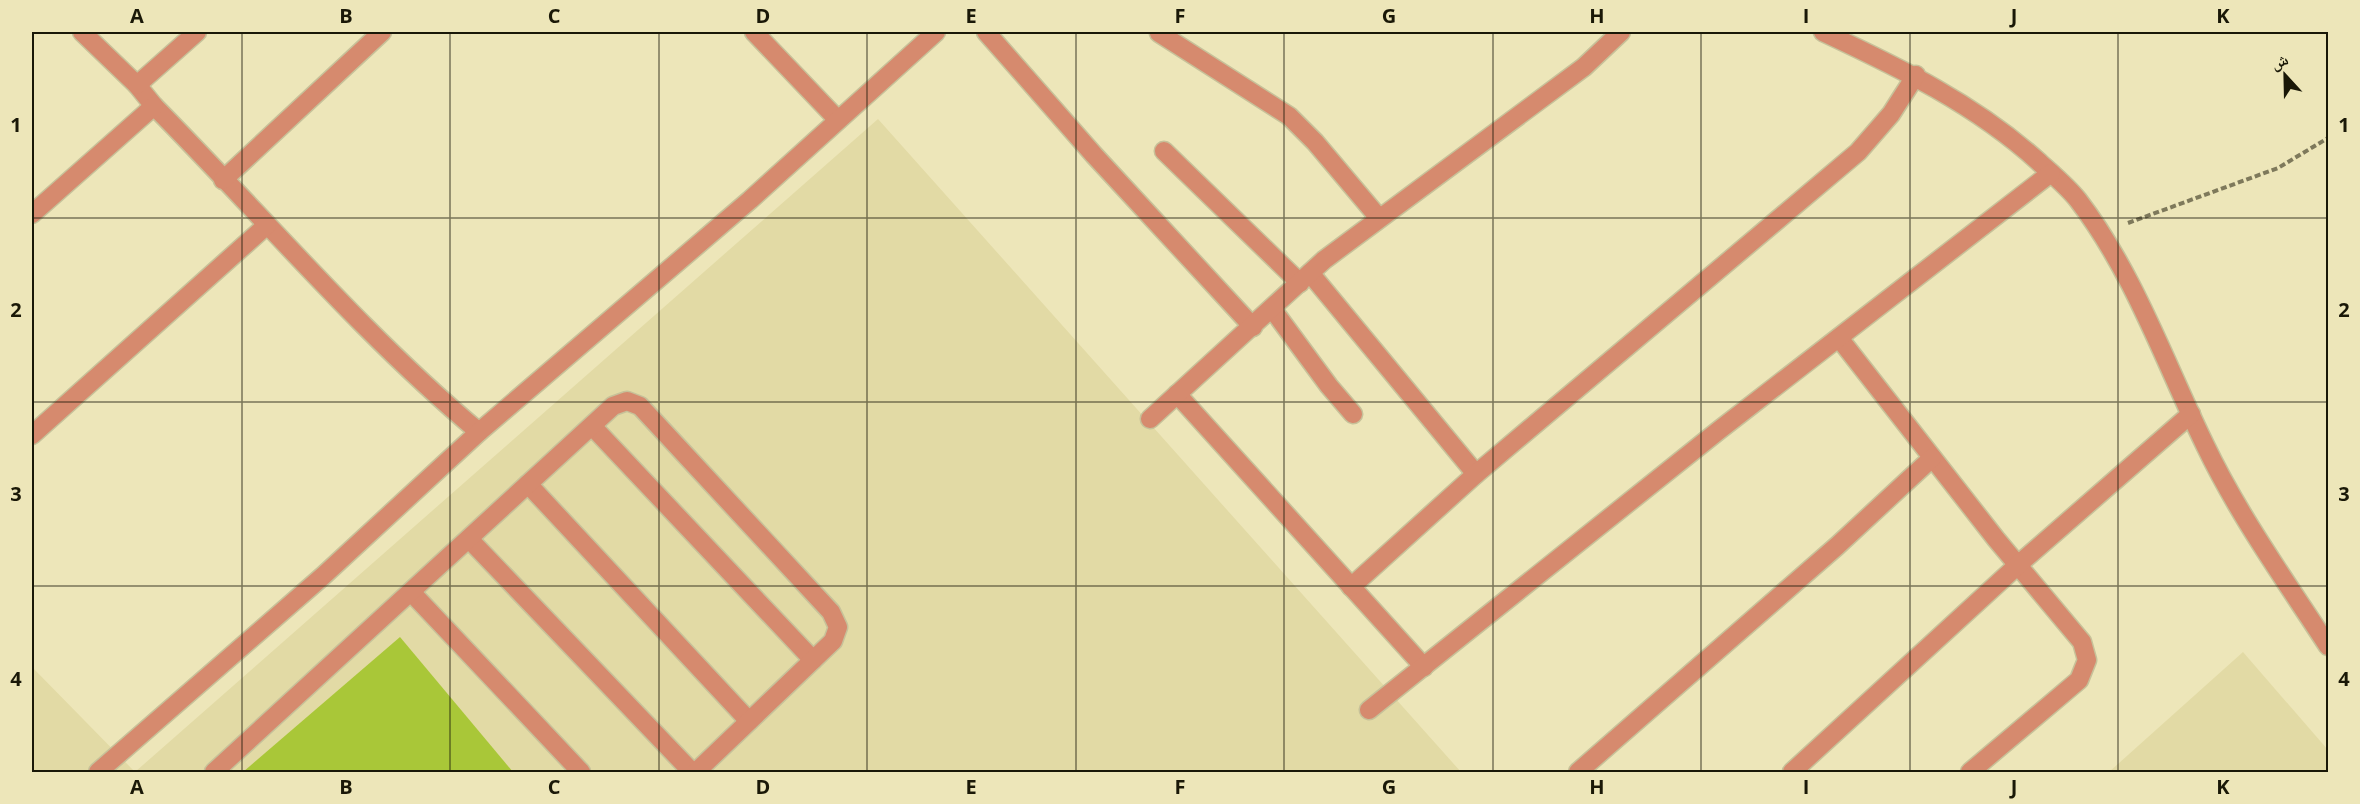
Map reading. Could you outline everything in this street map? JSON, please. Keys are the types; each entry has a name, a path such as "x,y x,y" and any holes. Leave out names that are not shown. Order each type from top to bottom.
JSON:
{"street":[{"path":"82,32 137,85 299,261 430,391 479,432"},
{"path":"137,85 197,32"},
{"path":"223,180 382,32"},
{"path":"754,32 838,120"},
{"path":"98,772 322,576 479,432 750,200 936,32"},
{"path":"986,32 1094,155 1253,327"},
{"path":"1150,419 1273,310 1305,278 1379,218 1584,68 1621,32"},
{"path":"1823,32 1916,75 1969,107 2013,138 2077,199 2133,291 2234,499 2328,646"},
{"path":"1159,33 1289,116 1315,142 1379,218"},
{"path":"1351,587 1476,474 1858,152 1891,114 1916,75"},
{"path":"32,214 154,106"},
{"path":"1164,152 1305,278 1476,474"},
{"path":"1369,710 2051,172"},
{"path":"32,435 267,225"},
{"path":"1273,310 1329,386 1353,414"},
{"path":"1839,338 1932,458 2082,642 2087,660 2079,680 1970,772"},
{"path":"1177,394 1424,668"},
{"path":"214,772 469,538 592,426 613,406 627,401 640,406 831,612 838,627 833,641 694,772 469,538"},
{"path":"1792,772 2019,564 2191,414"},
{"path":"592,426 813,660"},
{"path":"1578,772 1845,539 1932,458"},
{"path":"528,484 749,721"},
{"path":"411,592 581,772"}],"path":[{"path":"2100,235 2155,211 2225,190 2278,168 2328,138"}],"shaded area":[{"path":"878,119 1461,772 135,772"},
{"path":"2243,652 2328,750 2328,772 2109,772"},
{"path":"32,667 135,772 32,772"}],"building":[{"path":"400,637 513,772 243,772"}]}
